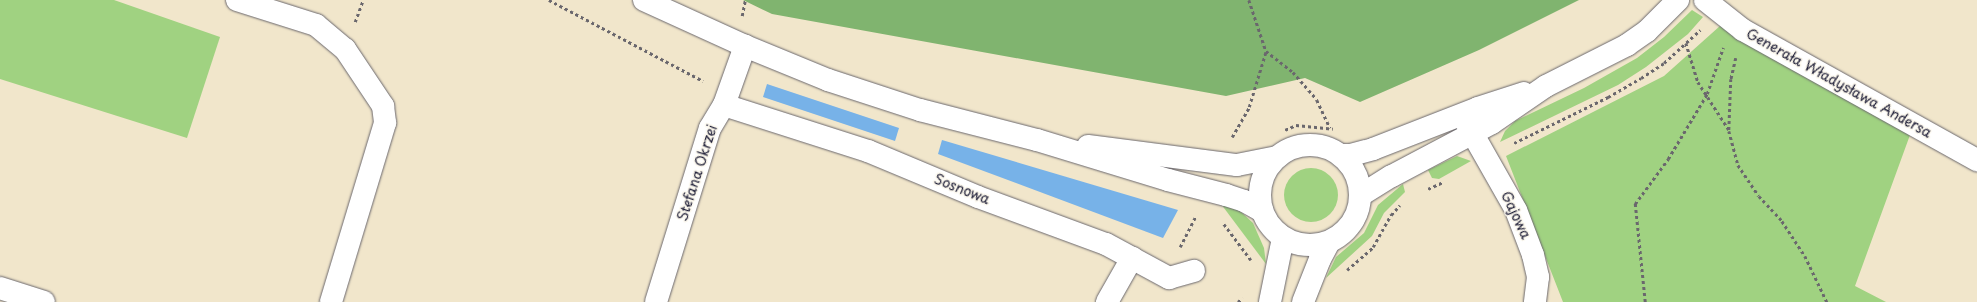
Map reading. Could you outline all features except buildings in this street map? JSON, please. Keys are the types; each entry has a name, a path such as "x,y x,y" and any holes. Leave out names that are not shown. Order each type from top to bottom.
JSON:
{"street":[{"path":"237,0 316,25 345,49 383,106 385,123 331,302"},
{"path":"644,0 745,46 828,80 920,110 1037,140 1168,180 1244,200 1262,211"},
{"path":"1361,196 1392,176 1473,134 1546,86 1627,45 1647,31 1678,0"},
{"name":"Generała Władysława Andersa","path":"1724,16 1977,160"},
{"name":"Stefana Okrzei","path":"656,302 710,128 724,105 745,46"},
{"path":"1341,155 1373,149 1461,114 1546,86"},
{"name":"Sosnowa","path":"724,105 868,151 978,197 1106,244 1170,278 1194,270"},
{"name":"Gajowa","path":"1461,114 1516,210 1533,255 1538,277 1535,302"},
{"path":"1037,140 1237,165 1277,157 1292,148 1309,144 1320,145 1341,155 1356,173 1361,196 1355,218 1340,236 1329,242 1306,245 1284,238 1267,221 1262,211 1260,199 1263,175 1277,157"},
{"path":"1270,302 1284,238"},
{"path":"1303,302 1320,259 1329,242"},
{"path":"1107,302 1132,258"},
{"path":"8,294 44,302"}],"path":[{"path":"354,27 363,0"},
{"path":"549,0 680,70"},
{"path":"735,18 742,20 745,0"},
{"path":"1248,0 1266,51 1293,72 1317,100 1330,128"},
{"path":"1487,158 1608,97 1664,63 1686,43 1724,16"},
{"path":"1645,302 1635,204 1668,159 1707,94 1724,16"},
{"path":"1724,16 1731,79 1729,131"},
{"path":"1686,43 1698,82 1729,131 1738,165 1760,196 1782,221 1805,256 1827,302"},
{"path":"1231,138 1249,107 1266,51"},
{"path":"1428,190 1448,180"},
{"path":"1341,275 1373,247 1391,215 1404,203"},
{"path":"1185,237 1198,212"},
{"path":"1222,222 1254,265"}],"green space":[{"path":"0,0 114,0 220,37 187,138 0,79"},
{"path":"743,0 1579,0 1479,50 1360,102 1305,78 1226,96 772,14"},
{"path":"1692,10 1703,17 1688,34 1646,67 1618,85 1500,142 1505,131 1515,121 1584,88 1637,58 1664,37"},
{"path":"1730,17 1910,135 1855,286 1886,302 1563,302 1506,156 1664,76"},
{"path":"1457,156 1471,161 1439,179 1432,178 1428,170"},
{"path":"1306,168 1316,168 1326,172 1334,180 1338,190 1338,200 1334,210 1326,218 1316,222 1306,222 1296,218 1288,210 1284,200 1284,190 1288,180 1296,172"},
{"path":"1403,184 1405,192 1384,213 1372,236 1326,278 1336,257 1364,233 1378,205"},
{"path":"1221,204 1240,211 1253,223 1264,248 1266,264"}],"water":[{"path":"767,84 899,128 895,141 763,97"},
{"path":"942,140 1178,210 1163,238 938,154"}]}
